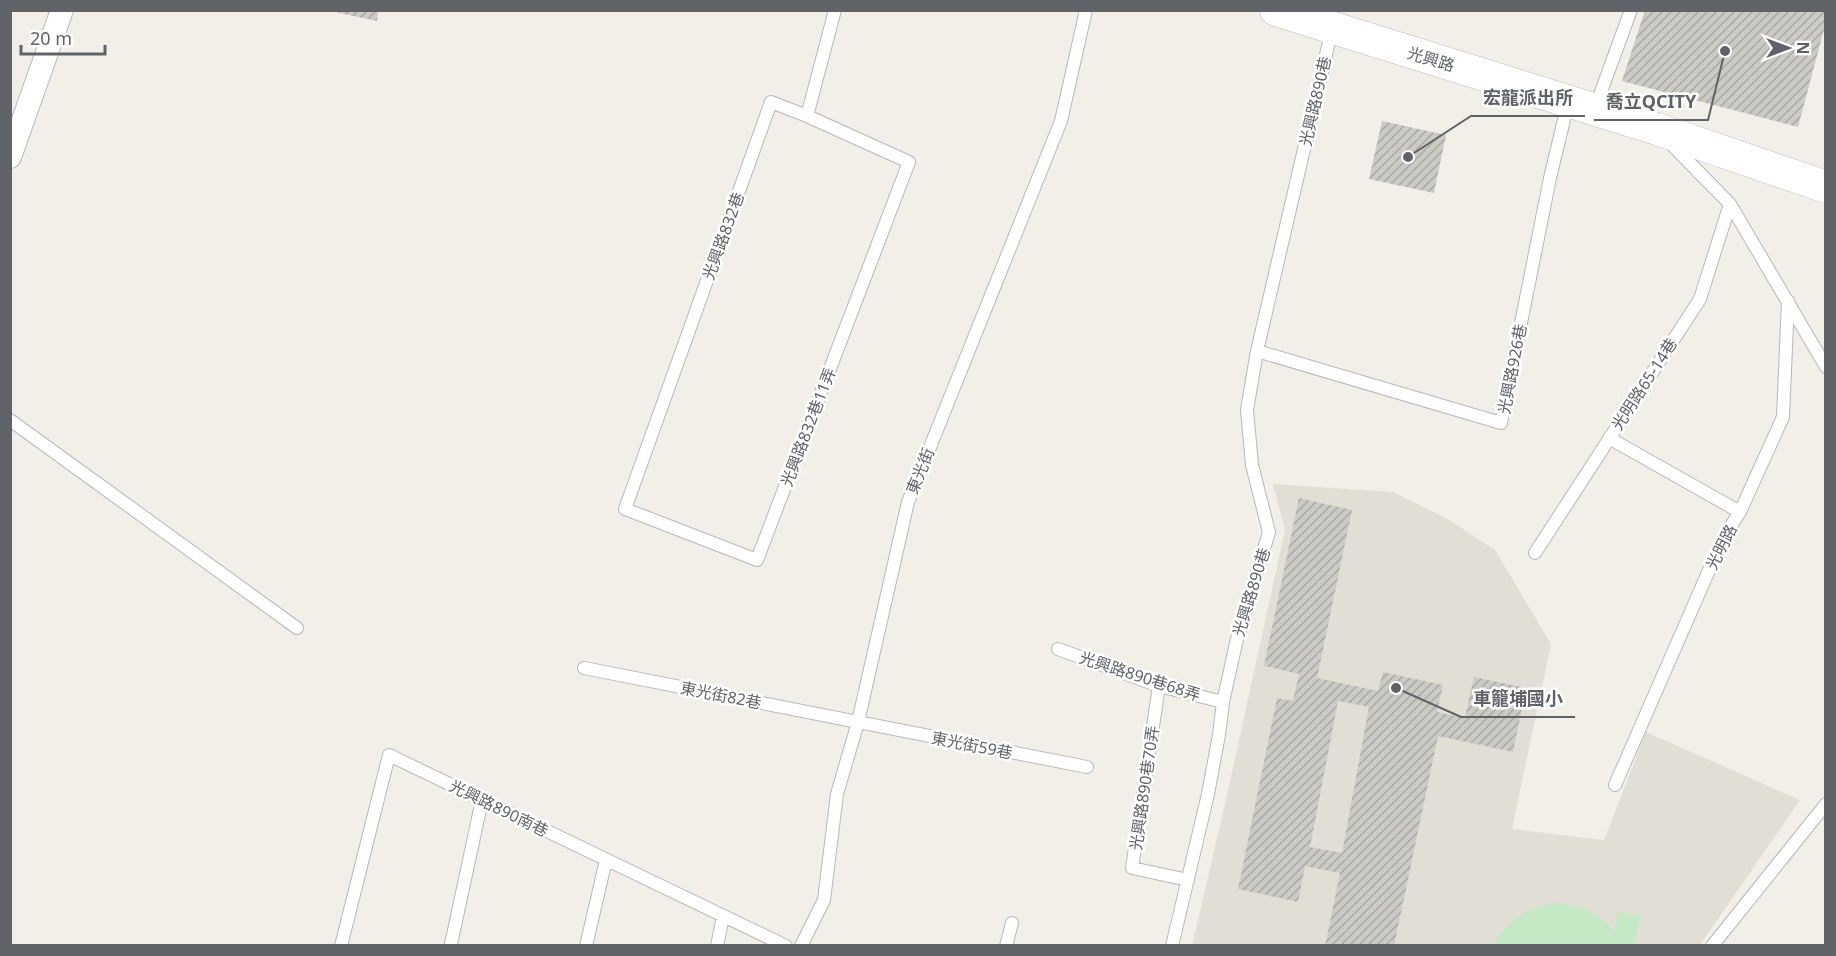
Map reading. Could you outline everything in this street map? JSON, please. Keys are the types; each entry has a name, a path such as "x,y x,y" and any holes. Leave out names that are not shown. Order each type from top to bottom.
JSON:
{"main road":[{"name":"光興路","path":"1287,12 1657,129 1826,187"}],"street":[{"path":"10,157 62,10"}],"lane":[{"path":"807,116 835,10"},
{"name":"東光街","path":"801,945 824,900 837,794 858,722 908,502 1061,121 1086,10"},
{"path":"1581,106 1631,10"},
{"name":"光興路890巷","path":"1172,945 1209,784 1219,735 1222,702 1237,639 1269,532 1252,465 1247,410 1257,351 1332,28"},
{"name":"光興路832巷","path":"626,509 771,102 807,116"},
{"name":"光興路926巷","path":"1257,351 1501,423 1550,178 1581,106"},
{"name":"光興路832巷11弄","path":"626,509 758,560 909,162 807,116"},
{"path":"1657,129 1730,204 1826,367"},
{"name":"光明路65-14巷","path":"1535,553 1700,299 1730,204"},
{"name":"光明路","path":"1615,785 1724,536 1740,512 1783,417 1788,301"},
{"path":"10,420 297,628"},
{"path":"1609,438 1740,512"},
{"name":"光興路890巷68弄","path":"1058,649 1159,686 1222,702"},
{"name":"東光街82巷","path":"584,668 858,722"},
{"name":"光興路890巷70弄","path":"1159,686 1132,868 1188,880"},
{"name":"東光街59巷","path":"858,722 1087,767"},
{"name":"光興路890南巷","path":"340,945 389,754 786,945"},
{"path":"452,944 482,800"},
{"path":"1712,945 1826,804"},
{"path":"586,945 606,860"},
{"path":"717,945 723,916"},
{"path":"1006,945 1011,923"}],"shaded area":[{"path":"1273,484 1393,492 1446,518 1495,550 1551,644 1512,829 1604,840 1646,732 1800,800 1700,945 1192,946 1285,530"}],"green space":[{"path":"1560,903 1590,912 1614,932 1618,912 1640,916 1634,945 1494,945 1513,920 1529,910"}],"building":[{"path":"326,10 378,10 377,21"},
{"path":"1645,10 1826,10 1826,22 1798,127 1622,81"},
{"path":"1382,121 1446,135 1434,193 1369,179"},
{"path":"1299,498 1352,510 1317,678 1378,691 1383,672 1443,685 1437,712 1465,718 1474,677 1526,688 1513,752 1438,736 1394,946 1325,946 1340,873 1305,866 1298,902 1238,889 1277,698 1293,701 1299,674 1264,666","holes":["1338,701 1369,707 1342,853 1310,847"]}],"place":[{"name":"喬立QCITY","path":"1725,51"},
{"name":"宏龍派出所","path":"1408,157"},
{"name":"車籠埔國小","path":"1396,688"}]}
